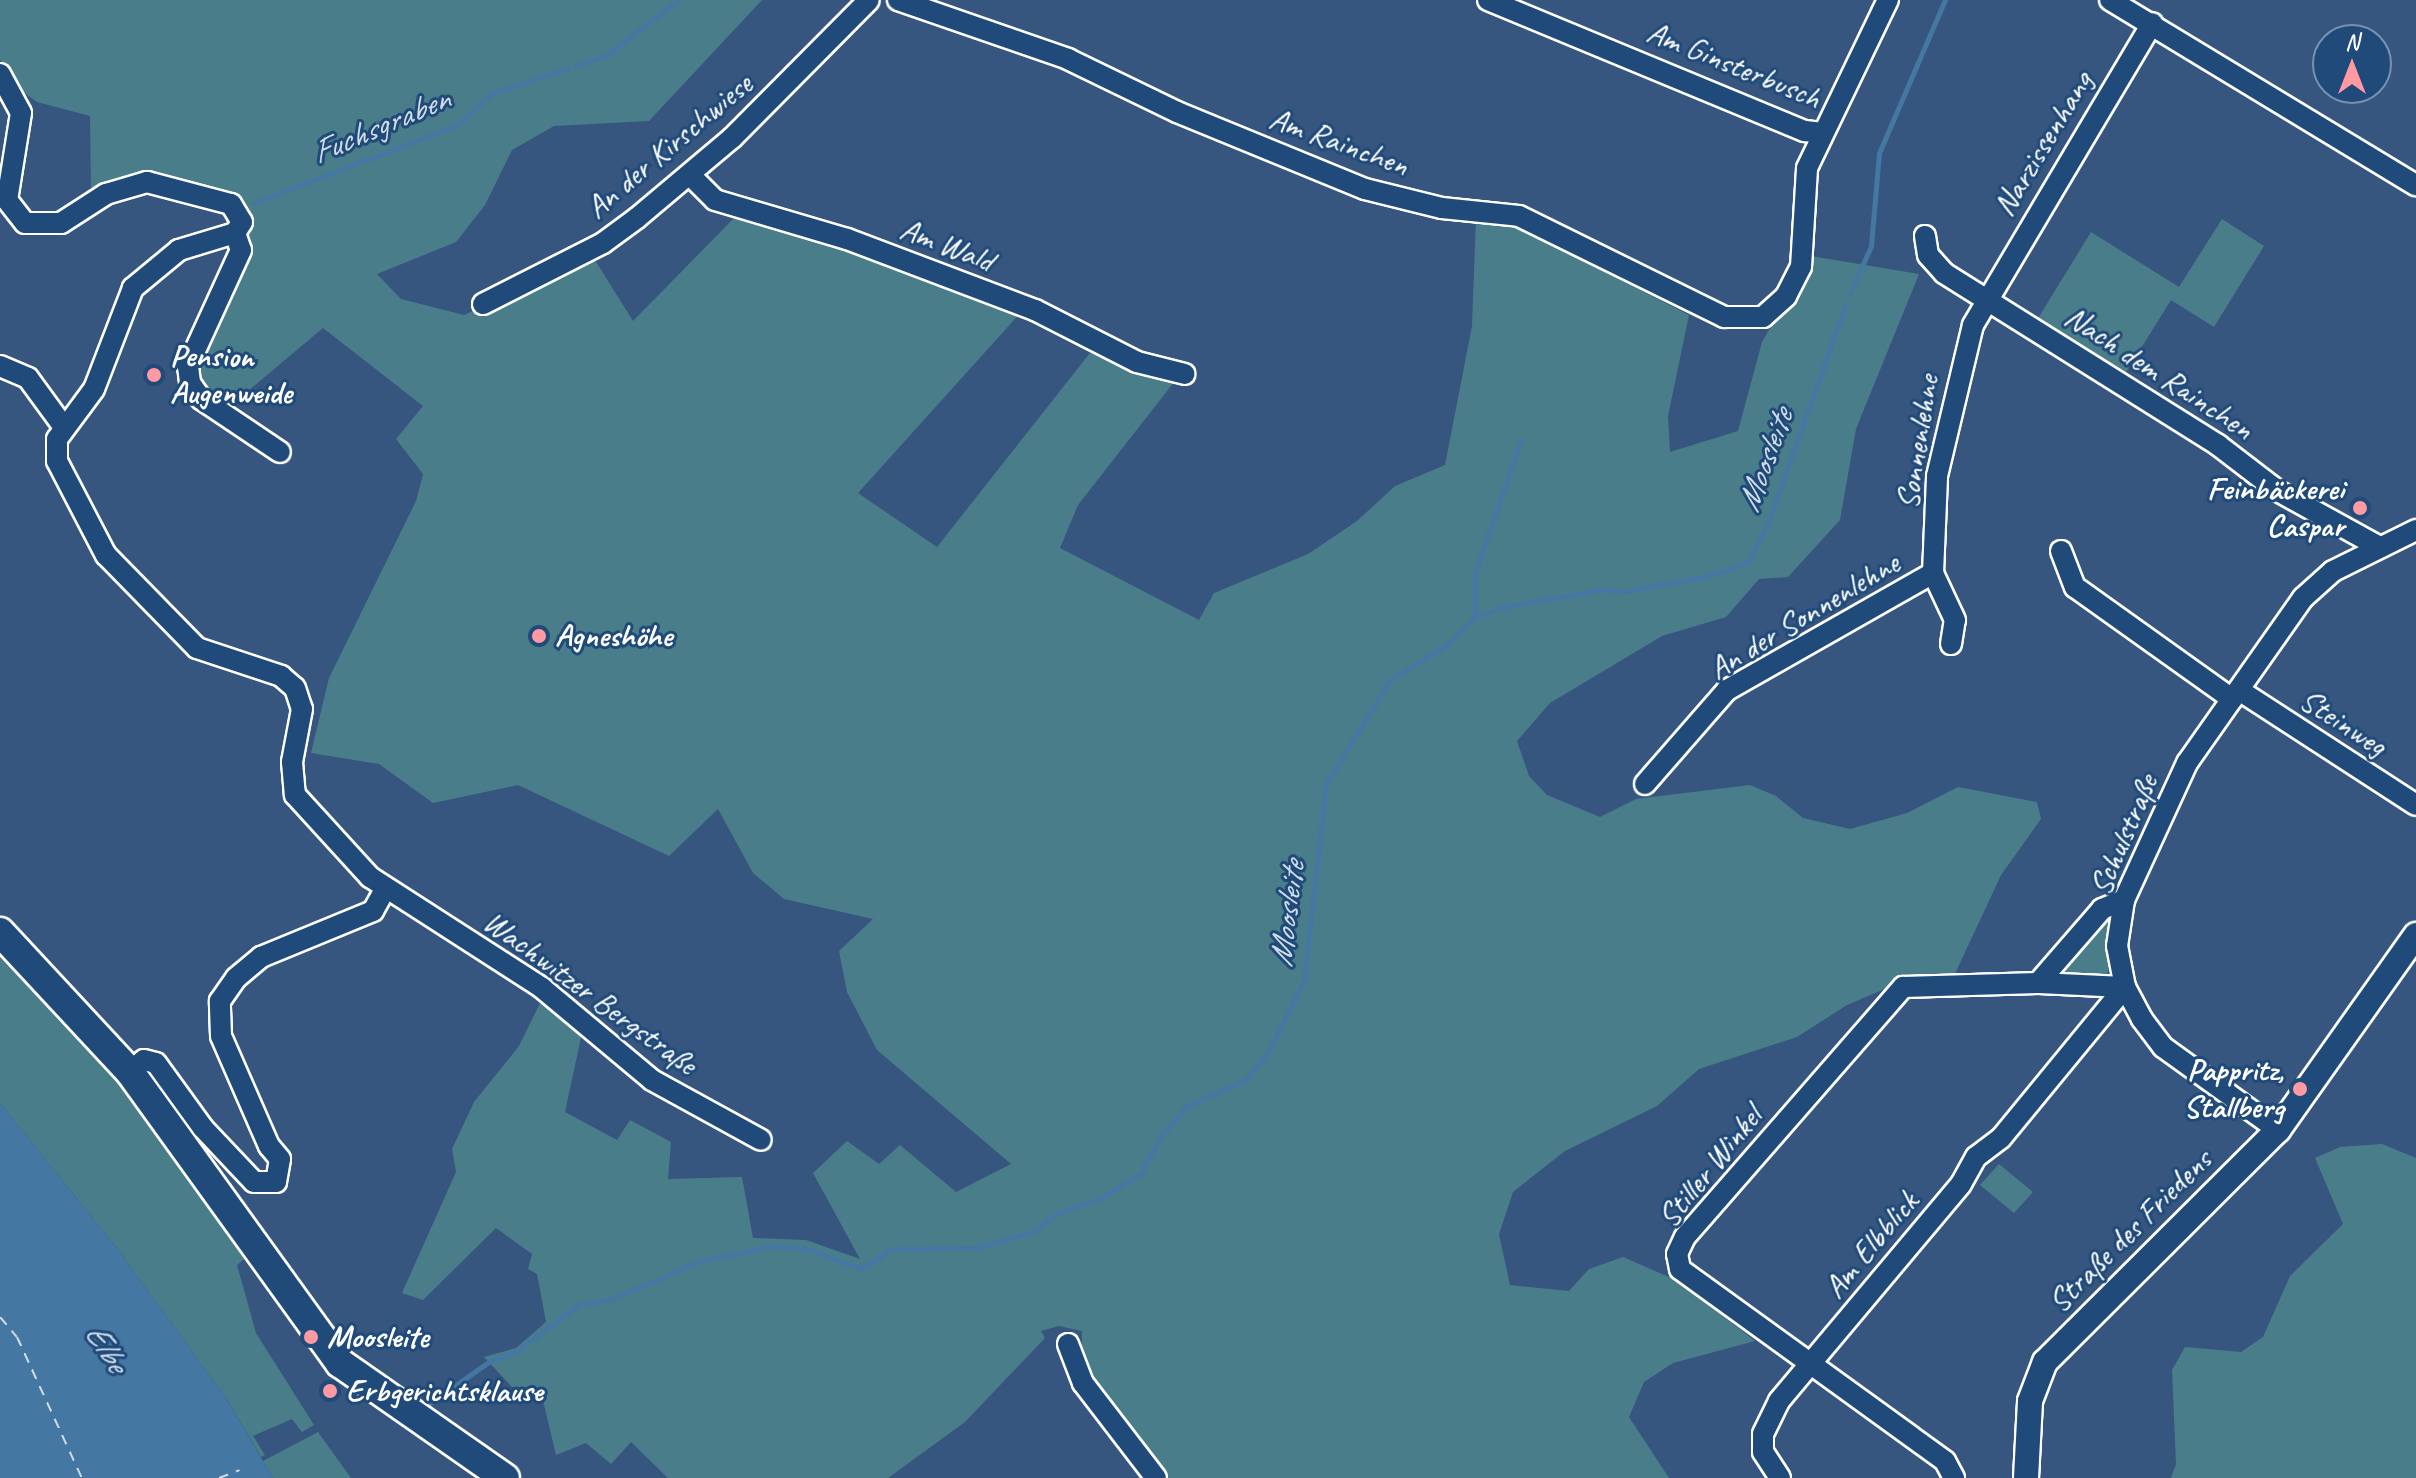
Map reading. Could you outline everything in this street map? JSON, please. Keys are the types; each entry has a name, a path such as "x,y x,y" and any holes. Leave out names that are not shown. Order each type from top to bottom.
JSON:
{"main road":[{"path":"0,932 130,1072 340,1363 505,1478"}],"street":[{"name":"An der Kirschwiese","path":"483,304 603,243 690,175 788,85 869,0"},
{"name":"Am Rainchen","path":"898,0 1068,59 1177,112 1365,189 1442,208 1519,216 1724,317 1763,317 1786,296 1801,267 1803,184 1823,133"},
{"name":"Am Ginsterbusch","path":"1488,0 1805,131 1823,133"},
{"path":"1823,133 1888,0"},
{"path":"2110,0 2416,185"},
{"name":"Narzissenhang","path":"1986,296 2152,23"},
{"path":"0,74 21,113 7,200 25,223 61,223 106,194 147,182 231,204 242,222 235,233 179,250 133,288 94,389 63,426 28,378 0,366"},
{"name":"Am Wald","path":"690,175 715,200 860,244 1035,310 1137,362 1185,374"},
{"path":"235,233 241,250 188,366 190,383 201,399 280,452"},
{"name":"Nach dem Rainchen","path":"1925,236 1935,265 2218,445 2278,491 2376,545"},
{"name":"Sonnenlehne","path":"1951,644 1955,620 1933,573 1937,476 1951,400 1986,296"},
{"name":"Wachwitzer Bergstraße","path":"63,426 57,461 106,555 197,648 281,676 295,688 302,709 292,762 295,795 333,841 386,888 542,988 652,1080 761,1140"},
{"name":"Schulstraße","path":"2278,1130 2163,1047 2125,987 2117,946 2124,900 2187,763 2303,598 2333,571 2376,545 2416,530"},
{"path":"2061,551 2075,587 2236,694"},
{"name":"An der Sonnenlehne","path":"1645,784 1727,690 1933,573"},
{"name":"Steinweg","path":"2236,694 2416,805"},
{"path":"130,1072 144,1060 156,1063 203,1128 254,1182 276,1182 280,1159 269,1146 221,1036 220,1001 236,978 261,957 373,911 386,888"},
{"path":"2038,983 2102,909 2124,900"},
{"name":"Straße des Friedens","path":"2026,1478 2030,1401 2045,1362 2278,1130 2416,935"},
{"path":"2038,983 2125,987"},
{"name":"Stiller Winkel","path":"1809,1362 1680,1269 1677,1254 1685,1237 1903,987 2038,983"},
{"name":"Am Elbblick","path":"1780,1478 1763,1452 1763,1434 1769,1415 1809,1362 1961,1184 1989,1165 2001,1138 2125,987"},
{"path":"1068,1344 1083,1383 1156,1478"},
{"name":"Am Elbblick","path":"1826,1345 1834,1358 1833,1378"},
{"path":"1809,1362 1945,1461 1954,1478"}],"green space":[{"path":"0,0 762,0 649,121 554,126 512,150 485,205 456,242 377,274 401,299 464,315 593,257 633,321 736,216 800,232 1022,311 858,493 937,547 1090,353 1178,377 1078,505 1060,548 1199,620 1214,593 1308,554 1357,521 1395,486 1445,465 1472,326 1476,217 1514,226 1689,315 1668,416 1670,452 1738,431 1762,342 1811,256 1919,274 1856,429 1840,520 1788,577 1759,579 1726,617 1662,636 1550,703 1517,741 1529,776 1547,795 1600,817 1636,799 1750,785 1776,796 1803,818 1850,829 1907,813 1958,787 2037,802 2041,819 2001,875 1954,976 1899,983 1847,1005 1797,1037 1699,1069 1657,1106 1565,1151 1513,1192 1499,1234 1510,1285 1569,1291 1589,1269 1623,1257 1678,1281 1755,1341 1673,1363 1644,1382 1629,1417 1669,1478 1165,1478 1132,1442 1082,1363 1082,1331 1059,1326 1041,1331 1045,1338 965,1422 888,1478 668,1478 631,1442 611,1464 586,1443 556,1455 540,1388 512,1387 484,1357 516,1348 546,1322 537,1274 528,1269 532,1254 496,1228 423,1300 402,1293 456,1172 452,1149 474,1102 519,1046 543,997 583,1028 565,1112 617,1140 630,1120 671,1142 668,1179 742,1177 753,1238 806,1240 860,1259 813,1173 847,1141 879,1164 900,1145 956,1192 1011,1164 877,1050 847,992 839,951 873,919 784,899 753,873 718,809 669,856 518,785 433,803 379,764 311,753 329,678 416,501 423,474 396,439 423,406 323,328 229,407 200,388 193,364 248,240 249,220 160,175 135,173 91,191 90,116 37,102 11,83 0,59"},
{"path":"2222,219 2264,246 2214,327 2171,300 2125,374 2037,320 2091,232 2179,287"},
{"path":"2114,913 2108,973 2103,979 2065,974 2055,978 2091,926"},
{"path":"0,953 121,1082 244,1259 237,1265 256,1333 314,1425 302,1432 292,1419 253,1436 265,1455 261,1457 226,1398 116,1247 0,1103"},
{"path":"2382,1144 2416,1158 2416,1478 2171,1478 2176,1464 2172,1370 2185,1347 2241,1352 2263,1337 2290,1276 2343,1224 2315,1158 2340,1147"},
{"path":"1999,1164 2033,1192 2014,1213 1980,1185"},
{"path":"318,1432 351,1478 273,1478 263,1461"}],"water":[{"name":"Elbe","path":"0,1103 116,1247 226,1398 273,1478 0,1478"}],"waterway":[{"name":"Fuchsgraben","path":"575,66 605,56 679,0"},
{"name":"Moosleite","path":"1850,293 1871,246 1879,153 1945,0"},
{"name":"Fuchsgraben","path":"254,203 457,125 492,93 566,69"},
{"name":"Moosleite","path":"426,1406 490,1361 517,1351 578,1305 612,1299 697,1262 771,1246 811,1250 862,1269 891,1249 975,1248 1035,1231 1058,1213 1101,1198 1140,1174 1160,1137 1187,1106 1247,1079 1270,1048 1304,981 1326,784 1390,680 1446,645 1475,617 1503,607 1599,590 1627,591 1709,576 1748,562 1768,523 1846,304"},
{"path":"1475,617 1475,573 1521,440"}],"ferry route":[{"path":"0,1317 17,1337 82,1478"},
{"path":"219,1478 240,1470"}],"place":[{"name":"Pension Augenweide","path":"154,375"},
{"name":"Feinbäckerei Caspar","path":"2360,508"},
{"name":"Agneshöhe","path":"539,636"},
{"name":"Pappritz, Stallberg","path":"2300,1089"},
{"name":"Moosleite","path":"311,1337"},
{"name":"Erbgerichtsklause","path":"330,1391"}]}
